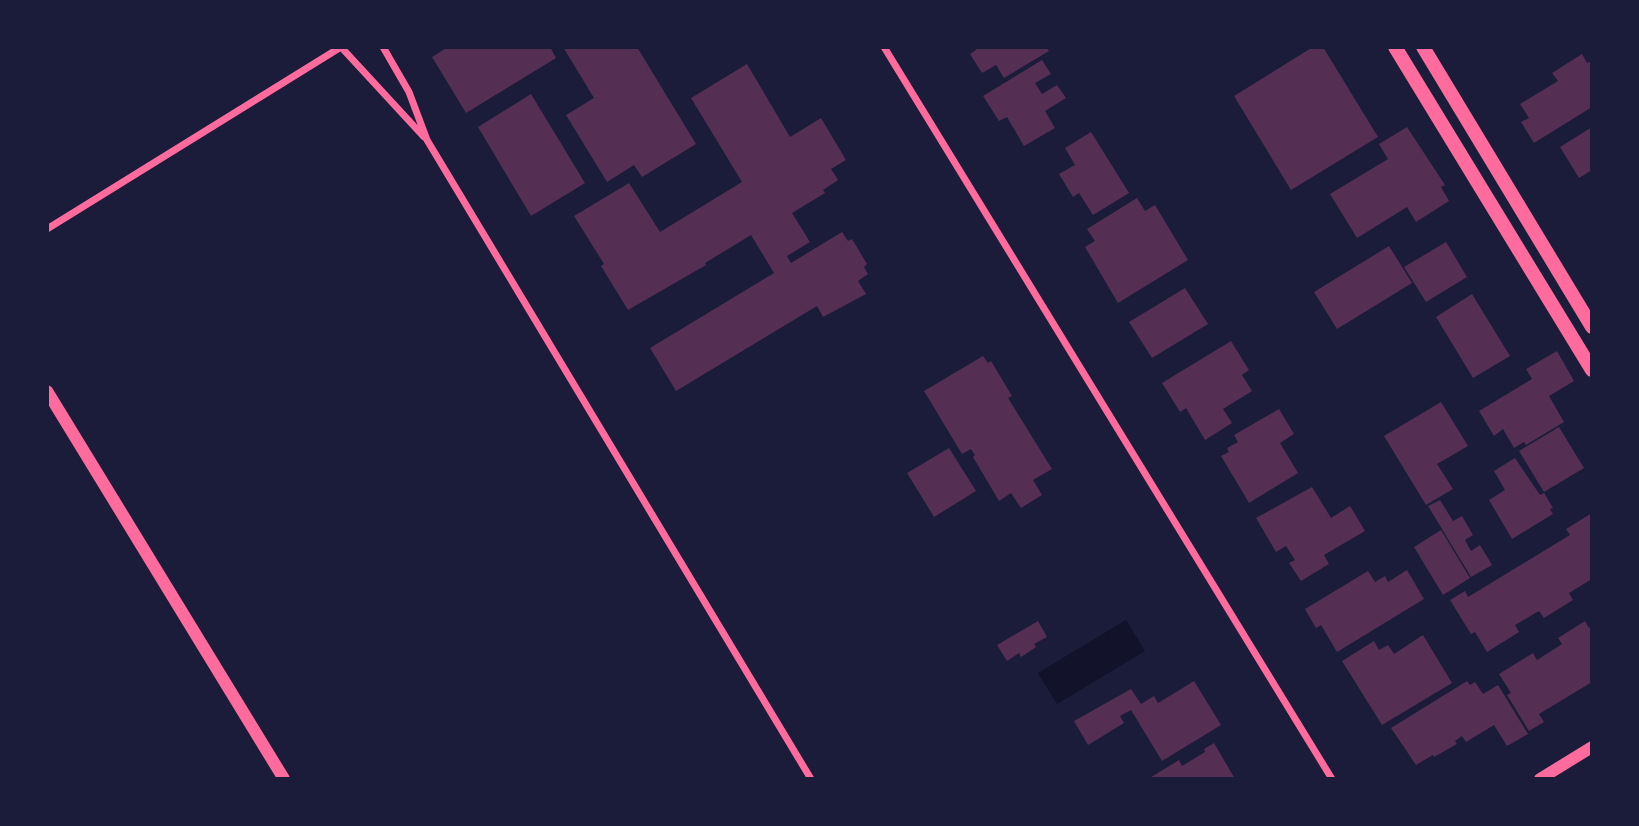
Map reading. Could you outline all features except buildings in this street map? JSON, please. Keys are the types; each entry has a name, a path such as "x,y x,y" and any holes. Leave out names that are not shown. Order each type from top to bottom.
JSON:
{"main road":[{"path":"1395,47 1592,370"},
{"path":"1423,47 1592,327"}],"street":[{"path":"49,227 341,47 426,140 811,779"},
{"path":"383,47 409,92 426,140"},
{"path":"884,47 1332,779"},
{"path":"47,391 284,779"},
{"path":"1540,779 1592,747"}],"shaded area":[{"path":"1126,620 1145,651 1057,704 1038,673"}]}
